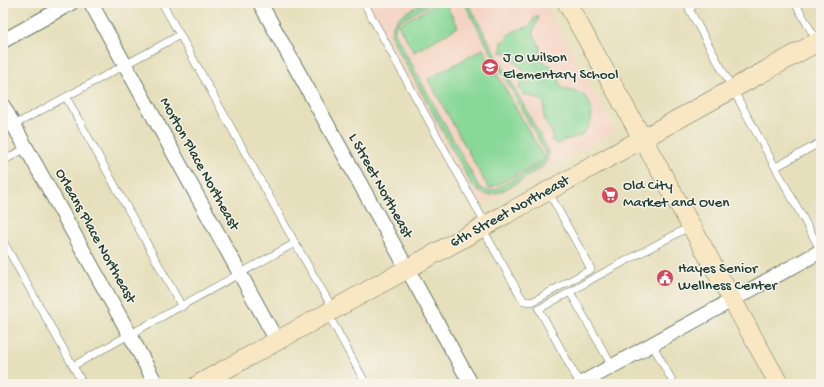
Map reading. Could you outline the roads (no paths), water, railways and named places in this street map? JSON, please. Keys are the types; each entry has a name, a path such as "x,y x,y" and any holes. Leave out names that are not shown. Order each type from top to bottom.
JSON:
{"street":[{"path":"3,41 71,3"},
{"name":"Morton Place Northeast","path":"91,3 277,341"},
{"name":"L Street Northeast","path":"260,3 471,384"},
{"path":"567,3 779,384"},
{"name":"6th Street Northeast","path":"200,384 819,41"},
{"name":"Orleans Place Northeast","path":"3,106 156,384"},
{"path":"580,384 821,251"}],"lane":[{"path":"162,3 295,243 366,384"},
{"path":"364,3 524,301 532,302 591,269 548,191"},
{"path":"696,3 689,8 821,251"},
{"path":"795,3 819,41"},
{"path":"14,125 180,35"},
{"path":"66,97 182,306"},
{"path":"776,167 821,142"},
{"path":"3,161 26,148"},
{"path":"580,384 539,309 691,226"},
{"path":"3,241 83,384"},
{"path":"73,366 295,243"},
{"path":"570,292 612,366"},
{"path":"652,344 674,384"}],"place":[{"name":"J O Wilson Elementary School","path":"490,67"},
{"name":"Old City Market and Oven","path":"610,195"},
{"name":"Hayes Senior Wellness Center","path":"665,278"}]}
